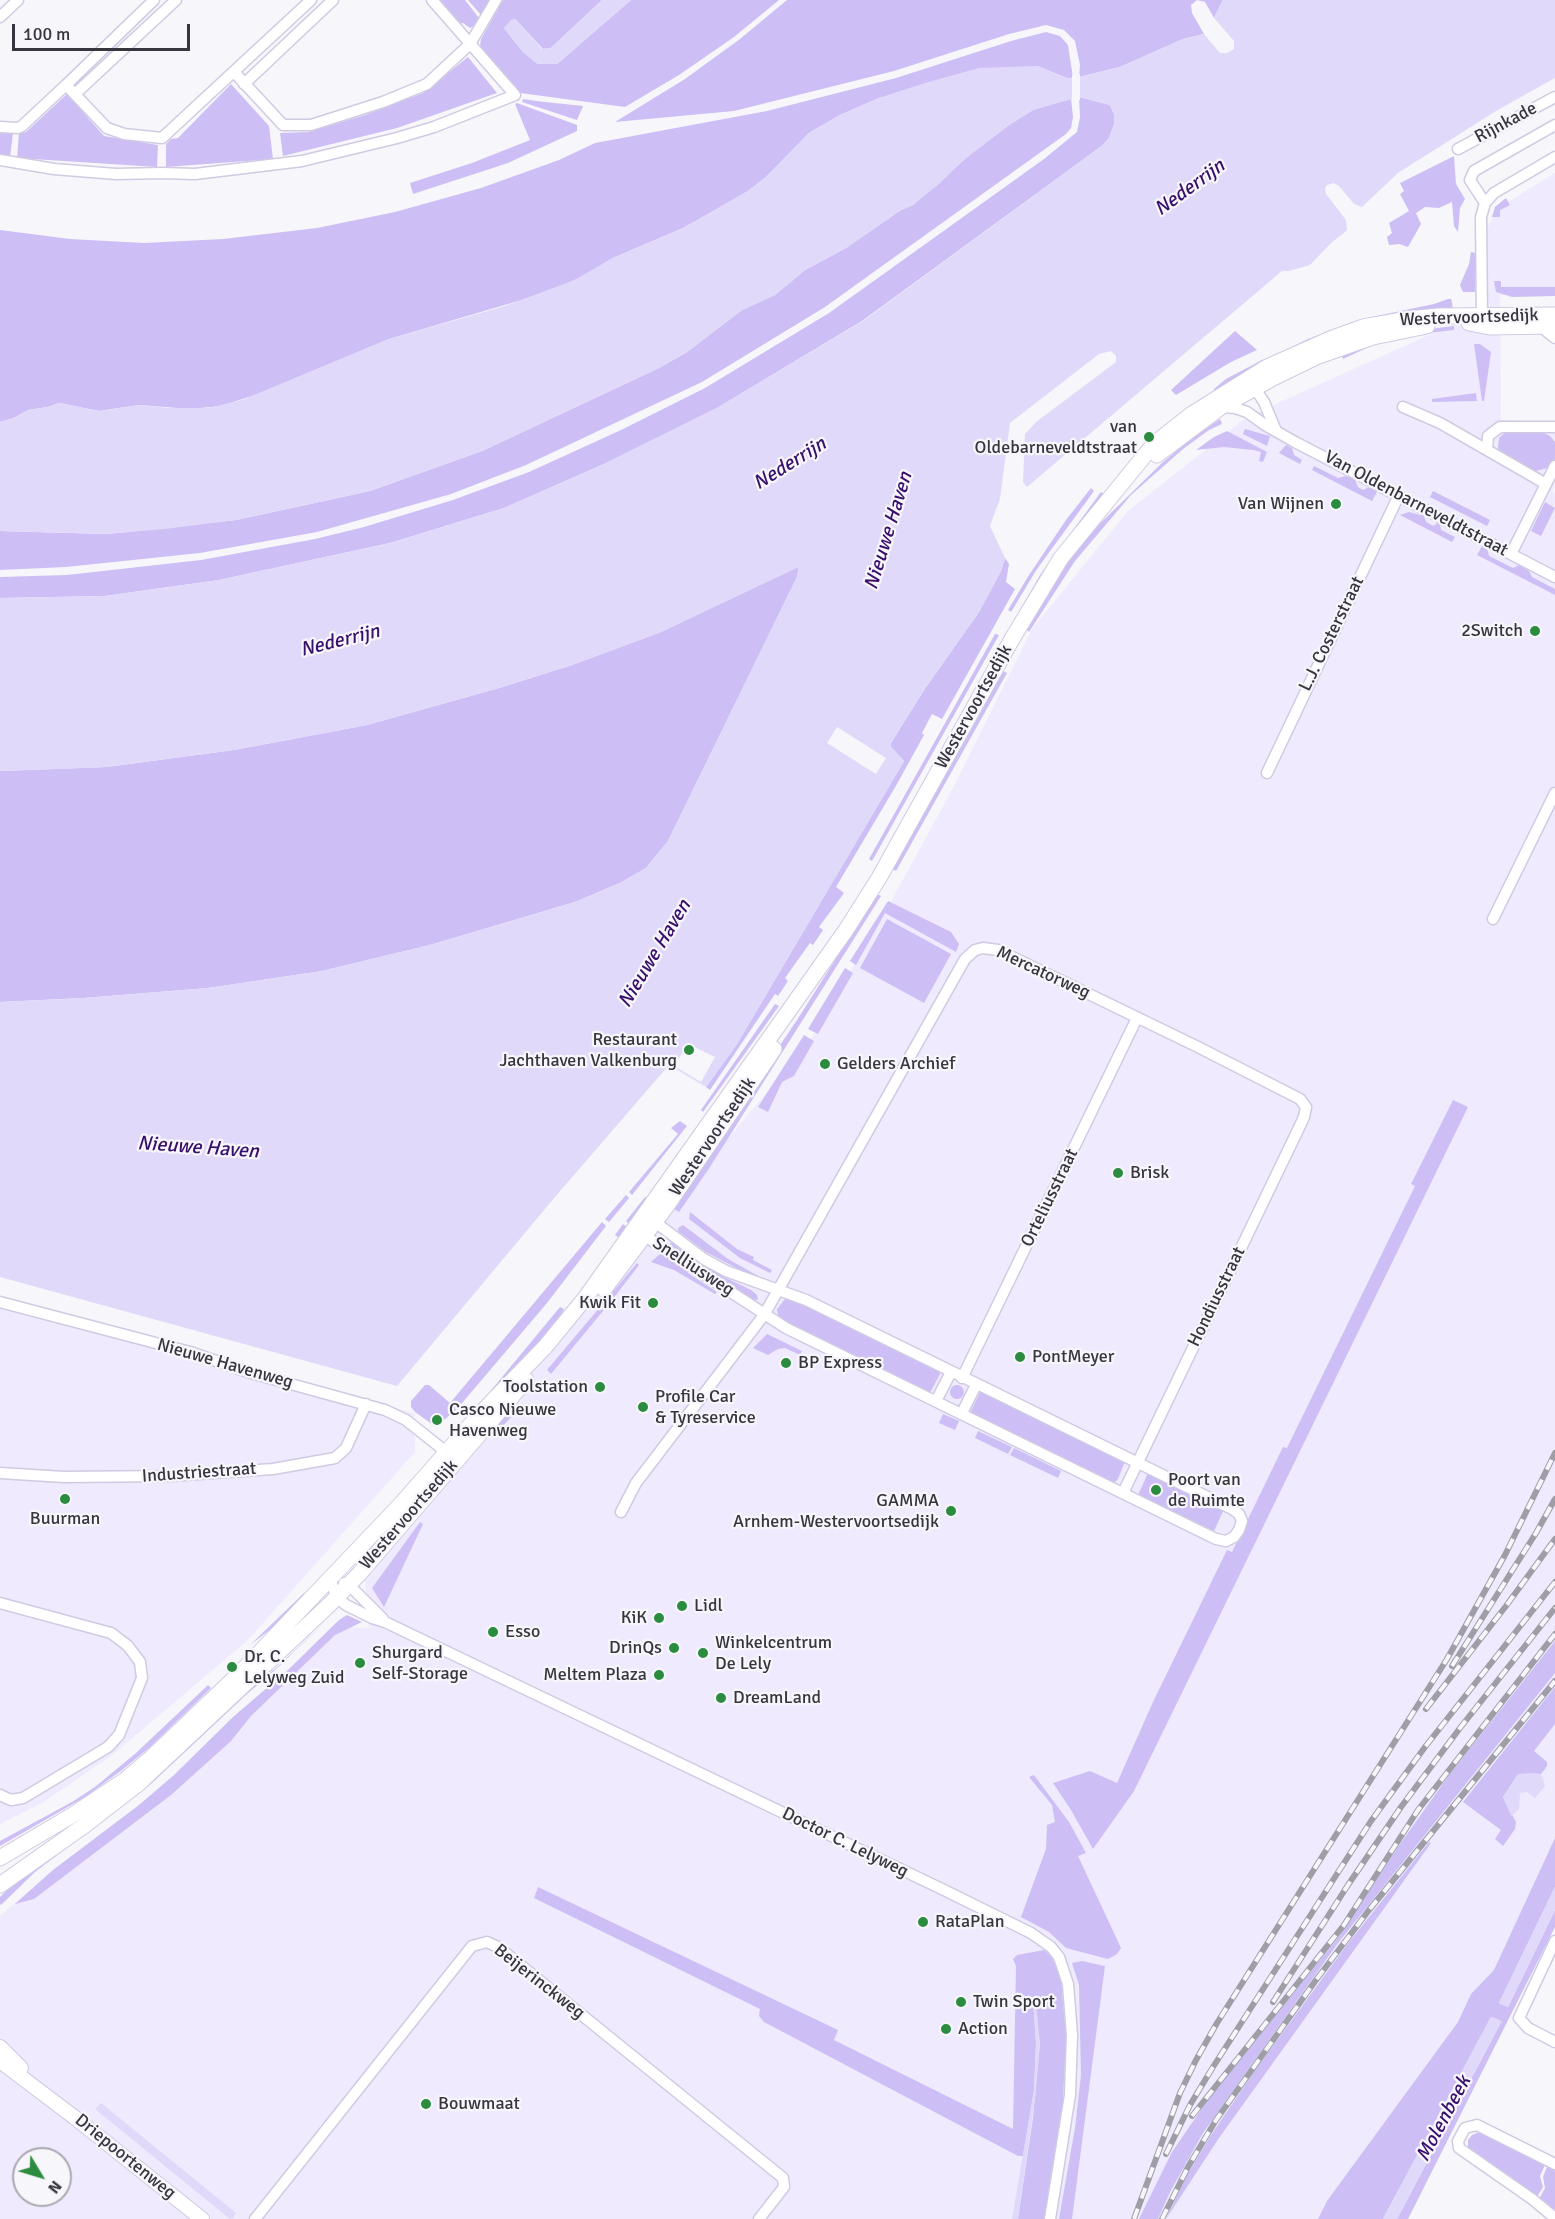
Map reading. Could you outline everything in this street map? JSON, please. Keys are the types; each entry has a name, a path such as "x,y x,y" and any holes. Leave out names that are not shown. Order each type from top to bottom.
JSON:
{"main road":[{"name":"Westervoortsedijk","path":"1482,321 1555,315"},
{"name":"Westervoortsedijk","path":"1114,492 1169,445 1292,356 1363,327 1428,317 1547,326"},
{"name":"Westervoortsedijk","path":"0,1885 85,1825 147,1777 336,1597 480,1414 545,1347 646,1227 879,878 1046,581 1074,540 1162,438 1192,414 1252,383"},
{"name":"Westervoortsedijk","path":"0,1858 102,1797 151,1758 240,1673 331,1580 448,1453"}],"street":[{"path":"0,17 18,0"},
{"path":"0,127 18,128 22,126 154,0"},
{"path":"75,94 176,0"},
{"path":"66,85 107,128 124,134 162,138 311,0"},
{"path":"244,84 333,0"},
{"path":"0,160 54,169 116,174 195,174 302,161 424,129 515,95 432,0"},
{"path":"234,72 283,125 311,125 382,102 427,84 470,44 496,0"},
{"name":"Rijnkade","path":"1458,149 1555,97"},
{"path":"1485,203 1470,180 1474,171 1555,125"},
{"path":"1482,321 1481,217 1485,203 1494,193 1555,156"},
{"name":"Westervoortsedijk","path":"1547,326 1555,338"},
{"path":"1252,383 1264,402 1276,431"},
{"name":"Van Oldenbarneveldtstraat","path":"1221,407 1247,412 1276,431 1555,577"},
{"path":"1403,407 1440,423 1546,484"},
{"path":"1486,450 1488,436 1500,427 1555,427"},
{"path":"1511,554 1555,466"},
{"name":"L.J. Costerstraat","path":"1267,773 1399,495"},
{"path":"1493,919 1555,793"},
{"name":"Mercatorweg","path":"779,1290 872,1128 931,1018 970,954 983,948 998,951 1300,1100 1306,1107 1297,1131"},
{"name":"Orteliusstraat","path":"962,1378 1137,1018"},
{"name":"Hondiusstraat","path":"1137,1463 1297,1131"},
{"name":"Snelliusweg","path":"646,1227 726,1271 806,1300 1232,1509 1239,1514 1242,1521 1239,1530 1226,1541 1216,1539 764,1316 646,1227"},
{"path":"621,1512 636,1483 764,1316 779,1290"},
{"name":"Nieuwe Havenweg","path":"0,1302 190,1352 251,1373 366,1404 400,1417 448,1453"},
{"path":"936,1401 951,1372"},
{"path":"962,1413 976,1385"},
{"name":"Industriestraat","path":"0,1473 64,1477 170,1476 273,1468 335,1458 346,1448 366,1404"},
{"path":"1123,1493 1137,1463"},
{"path":"336,1597 331,1580 348,1584"},
{"name":"Doctor C. Lelyweg","path":"348,1584 385,1622"},
{"name":"Doctor C. Lelyweg","path":"336,1597 354,1610 385,1622 972,1904 1031,1933 1051,1947 1059,1957 1068,1984 1072,2035 1070,2095 1050,2219"},
{"path":"0,1603 111,1633 128,1646 140,1662 142,1677 119,1735 108,1747 22,1798 11,1800 0,1795"},
{"path":"1555,1941 1519,2018 1528,2028 1555,2042"},
{"name":"Beijerinckweg","path":"255,2219 472,1946 487,1942 498,1947 783,2178 784,2187 759,2219"},
{"name":"Driepoortenweg","path":"0,2047 47,2096"},
{"name":"Driepoortenweg","path":"0,2061 202,2219"},
{"path":"1555,2164 1477,2125 1466,2128 1458,2141 1459,2148 1555,2217"}],"shaded area":[{"path":"439,0 465,0 479,18 476,25 470,28 463,23 460,24"},
{"path":"468,0 490,0 481,15"},
{"path":"503,0 602,0 551,48 543,49 515,19 504,28 523,52 538,64 557,64 631,0 779,0 734,37 679,75 625,107 520,93 480,46 481,39"},
{"path":"787,0 1197,0 1191,5 1192,13 1204,34 1183,39 1120,67 1079,77 1080,65 1075,41 1064,30 1046,25 1009,34 894,71 734,111 615,122 685,79 740,39"},
{"path":"1197,0 1223,0 1214,18 1205,2"},
{"path":"1046,32 1060,36 1068,45 1073,78 1067,78 1037,66 879,98 840,115 809,133 766,177 748,191 683,228 613,258 577,279 542,294 389,339 258,394 221,406 190,409 139,405 99,411 59,403 28,410 14,418 0,422 0,230 70,239 144,243 223,239 317,228 395,212 481,188 559,160 595,143 767,111 896,78"},
{"path":"468,57 497,93 397,128 283,156 280,133 308,132 365,115 423,93"},
{"path":"231,84 269,126 273,159 166,167 166,144 171,139 178,138"},
{"path":"67,94 104,136 158,145 157,167 17,158 19,133 26,132"},
{"path":"1079,97 1110,105 1114,114 1114,124 1109,138 1103,145 862,321 717,408 604,464 504,508 390,543 219,580 105,596 0,598 0,577 67,575 201,560 315,539 364,527 453,500 529,472 621,430 705,388 829,313 1044,159 1077,132 1080,117"},
{"path":"1071,98 1073,117 1071,128 1066,134 825,307 702,382 526,465 451,494 317,532 200,553 66,567 0,570 0,531 107,534 236,520 370,491 482,451 659,368 687,352 742,310 775,295 805,270 846,248 901,210 913,205 967,157 1009,125 1033,110"},
{"path":"523,99 583,106 577,120 522,102"},
{"path":"515,104 577,125 577,131 508,163 413,194 410,183 472,163 530,140"},
{"path":"0,133 13,133 10,157 0,156"},
{"path":"1454,156 1456,184 1465,199 1460,208 1458,232 1454,226 1452,202 1439,208 1425,207 1416,213 1421,224 1408,247 1399,244 1389,245 1387,237 1392,233 1389,223 1409,211 1400,194 1404,191 1400,183"},
{"path":"1555,173 1555,295 1500,295 1501,420 1555,422 1555,484 1552,491 1555,493 1555,1853 1457,2048 1319,2219 0,2219 0,1916 53,1870 155,1797 230,1723 342,1627 369,1628 364,1567 808,1044 883,916 953,788 1032,629 1128,511 1247,417 1480,312 1475,252 1497,209"},
{"path":"1506,198 1510,205 1500,210 1500,217 1492,217 1495,207"},
{"path":"1471,252 1475,253 1475,292 1463,292 1460,285 1469,264"},
{"path":"1494,281 1501,281 1501,287 1555,287 1555,296 1512,297 1496,292"},
{"path":"1451,299 1453,312 1268,359 1308,339 1362,319"},
{"path":"1454,326 1454,330 1419,334 1373,345 1343,359 1342,356 1380,339"},
{"path":"1235,331 1257,350 1231,362 1176,395 1171,390"},
{"path":"1474,344 1480,344 1491,352 1484,401 1482,401"},
{"path":"1262,360 1263,362 1215,392 1214,389 1226,379"},
{"path":"1476,393 1477,401 1432,402 1432,399"},
{"path":"1220,419 1222,424 1209,430 1183,449 1131,495 1075,561 1029,632 1026,629 1050,586 1080,543 1162,463"},
{"path":"1245,429 1270,436 1267,446 1243,434"},
{"path":"1227,431 1267,452 1263,462 1259,461 1261,452 1253,450 1224,447 1196,450"},
{"path":"1507,431 1541,432 1550,436 1555,442 1555,460 1547,468 1536,471 1507,457 1498,448 1499,438"},
{"path":"1286,445 1292,448 1294,455 1302,460 1300,464 1279,453"},
{"path":"1314,466 1338,478 1346,476 1355,480 1358,487 1363,490 1369,487 1377,492 1372,501 1312,470"},
{"path":"1091,488 1094,491 1037,569 1011,612 1008,610 1029,575"},
{"path":"1433,491 1490,520 1487,526 1430,497"},
{"path":"1101,492 1104,494 1083,520 997,651 1040,575"},
{"path":"1545,502 1555,508 1541,536 1531,531"},
{"path":"1409,512 1424,516 1426,522 1433,526 1440,524 1441,530 1455,537 1452,542 1400,515"},
{"path":"1482,546 1487,548 1489,556 1513,568 1519,565 1529,571 1532,577 1555,589 1555,595 1477,555"},
{"path":"1005,558 1009,564 1006,582 1015,589 942,719 932,714 922,733 924,735 897,784 836,887 844,893 819,927 823,930 813,945 810,943 785,978 788,981 778,996 775,994 710,1090 706,1087 737,1044 904,761 891,747 891,743 924,690 979,612 1001,571"},
{"path":"799,566 797,577 668,841 646,868 620,883 575,902 430,945 322,971 208,988 0,1002 0,771 106,767 234,750 367,725 572,665 661,632"},
{"path":"995,634 999,635 872,861 869,859"},
{"path":"1003,671 1007,673 896,871 892,869"},
{"path":"877,894 881,896 708,1170 679,1212 671,1207 797,1020"},
{"path":"888,901 951,932 959,944 956,952 885,913 856,965 850,961"},
{"path":"887,919 951,954 924,1003 860,968"},
{"path":"845,968 853,973 818,1034 808,1029"},
{"path":"775,1004 779,1006 703,1112 701,1110"},
{"path":"804,1035 814,1041 794,1076 782,1082 768,1112 758,1107"},
{"path":"1453,1100 1468,1107 1134,1791 1093,1849 1053,1783 1090,1771 1117,1783 1153,1702 1227,1550 1232,1552 1283,1447 1287,1448 1415,1186 1411,1184"},
{"path":"680,1121 687,1126 632,1195 629,1192 678,1134 671,1128"},
{"path":"626,1195 629,1198 609,1222 605,1219"},
{"path":"645,1197 651,1201 623,1241 615,1235 623,1224 628,1228 630,1225 626,1221"},
{"path":"690,1212 737,1249 754,1257 753,1260 772,1270 770,1273 740,1258 689,1219"},
{"path":"602,1222 606,1226 547,1303 457,1409 436,1427 415,1412 411,1407 411,1401 425,1385 429,1385 450,1403"},
{"path":"683,1225 728,1259 767,1281 759,1280 706,1252 678,1231 678,1228"},
{"path":"671,1242 693,1259 751,1290 757,1295 758,1300 751,1299 692,1262 669,1245"},
{"path":"663,1253 686,1267 688,1273 717,1292 715,1294 674,1270 651,1262"},
{"path":"637,1263 639,1265 612,1300 551,1374 547,1370"},
{"path":"792,1298 939,1369 940,1374 931,1391 928,1393 783,1322 779,1319 777,1309 785,1299"},
{"path":"560,1307 564,1309 554,1330 464,1423"},
{"path":"0,1308 414,1413 415,1452 248,1640 111,1756 42,1803 0,1824"},
{"path":"767,1334 802,1351 800,1355 785,1348 768,1355 753,1348"},
{"path":"954,1385 960,1385 964,1392 960,1399 954,1399 950,1395 950,1389"},
{"path":"983,1391 1125,1461 1118,1479 1110,1482 972,1414 971,1411 980,1392"},
{"path":"511,1410 515,1413 493,1436 485,1435"},
{"path":"943,1414 959,1421 955,1430 939,1423"},
{"path":"978,1431 1012,1447 1008,1454 975,1438"},
{"path":"1014,1448 1061,1471 1058,1478 1010,1455"},
{"path":"1148,1473 1224,1509 1214,1531 1138,1495"},
{"path":"420,1522 423,1524 384,1607 372,1588"},
{"path":"304,1593 306,1594 275,1626 250,1645"},
{"path":"347,1615 362,1622 335,1635 251,1716 231,1741 171,1795 34,1899 15,1904 53,1870 139,1805 174,1775 233,1717"},
{"path":"329,1618 274,1671 153,1782 35,1872 0,1904 0,1897 15,1882 244,1692 275,1669"},
{"path":"1555,1641 1555,1673 1338,1943 1203,2133 1170,2192 1158,2219 1139,2219 1172,2152 1207,2101 1341,1934 1449,1775"},
{"path":"208,1685 211,1688 149,1748 122,1770 85,1797 0,1846 0,1841 95,1787 136,1753"},
{"path":"1555,1687 1555,1724 1534,1751 1547,1762 1547,1766 1541,1774 1518,1774 1503,1797 1516,1822 1515,1829 1503,1846 1495,1839 1501,1830 1463,1802"},
{"path":"1034,1775 1069,1822 1086,1853 1078,1856 1121,1948 1117,1954 1108,1959 1066,1948 1049,1932 1021,1917 1046,1849 1047,1825 1055,1822 1052,1805 1029,1777"},
{"path":"1555,1838 1555,1887 1499,2003 1508,2007 1555,1910 1555,1927 1408,2219 1397,2219 1501,2022 1497,2019 1491,2017 1383,2219 1318,2219 1327,2201 1458,2022 1471,1994 1494,1970"},
{"path":"1429,1842 1431,1843 1219,2138 1166,2219 1187,2175 1256,2069 1349,1942"},
{"path":"538,1887 838,2030 834,2040 1013,2129 1016,1966 1013,1959 1017,1955 1044,1950 1051,1956 1061,1979 1066,2037 1063,2100 1045,2219 1018,2219 1033,2118 1040,2043 1033,1998 1036,2043 1034,2090 1023,2156 1018,2156 764,2022 759,2016 760,2009 534,1898"},
{"path":"1082,1961 1105,1966 1072,2219 1059,2219 1075,2128 1081,2075 1079,1985 1072,1963"},
{"path":"1479,2132 1546,2163 1540,2176 1543,2187 1537,2197 1468,2147 1468,2140"},
{"path":"1548,2164 1555,2168 1555,2213 1539,2199 1545,2188 1543,2177"}],"water":[{"path":"602,0 631,0 557,64 538,64 523,52 504,28 515,19 542,49 551,48"},
{"path":"1223,0 1555,0 1555,78 1496,111 1398,173 1362,207 1354,204 1339,186 1334,183 1327,185 1326,194 1346,220 1347,230 1310,265 1282,271 1027,487 1023,482 1025,434 1036,422 1116,362 1116,356 1111,351 1099,354 1010,423 1000,499 990,526 1005,558 1001,571 979,612 924,690 891,743 891,747 904,761 737,1044 706,1087 669,1065 397,1386 0,1277 0,1002 208,988 322,971 430,945 575,902 620,883 646,868 668,841 797,577 799,567 661,632 572,665 367,725 234,750 106,767 59,769 0,771 0,598 105,596 219,580 390,543 504,508 604,464 717,408 863,321 1103,145 1109,138 1114,124 1114,114 1110,105 1079,97 1033,110 967,157 913,205 901,210 846,248 805,270 775,295 742,310 687,352 659,368 482,451 370,491 236,520 165,529 106,534 0,531 0,422 15,418 28,410 59,403 99,411 139,405 208,408 242,400 389,339 505,306 577,279 613,258 683,228 748,191 766,177 809,133 840,115 879,98 979,68 1037,66 1067,78 1079,77 1120,67 1183,39 1204,34 1220,53 1227,53 1234,49 1234,41 1214,18"},
{"path":"1518,1774 1541,1774 1545,1786 1535,1798 1527,1792 1520,1793 1519,1809 1511,1816 1503,1797"},
{"path":"1555,1887 1555,1910 1508,2007 1499,2003"},
{"path":"1035,1996 1040,2043 1035,2099 1018,2219 1012,2219 1034,2090 1036,2043 1033,1998"},
{"name":"Molenbeek","path":"1491,2017 1502,2021 1397,2219 1383,2219"},
{"path":"101,2103 236,2213 233,2218 230,2219 95,2109"}],"pier":[{"path":"1080,74 1080,100 1072,100 1072,75"},
{"path":"837,727 886,758 876,774 827,743"},
{"path":"688,1044 715,1057 701,1082 674,1066"}],"railway":[{"path":"1134,2219 1180,2093 1196,2060 1217,2023 1447,1659 1505,1555 1555,1453"},
{"path":"1452,1666 1555,1499"},
{"path":"1426,1709 1555,1539"},
{"path":"1166,2154 1190,2105 1213,2067 1371,1821 1425,1747 1555,1582"},
{"path":"1273,2002 1401,1807 1555,1608"},
{"path":"1192,2116 1344,1925 1418,1810 1555,1634"},
{"path":"1162,2219 1188,2167 1216,2120 1316,1980 1369,1910 1555,1681"}],"place":[{"name":"van Oldebarneveldtstraat","path":"1149,437"},
{"name":"Van Wijnen","path":"1336,504"},
{"name":"2Switch","path":"1535,631"},
{"name":"Restaurant Jachthaven Valkenburg","path":"689,1050"},
{"name":"Gelders Archief","path":"825,1064"},
{"name":"Brisk","path":"1118,1173"},
{"name":"Kwik Fit","path":"653,1303"},
{"name":"PontMeyer","path":"1020,1357"},
{"name":"BP Express","path":"786,1363"},
{"name":"Toolstation","path":"600,1387"},
{"name":"Profile Car & Tyreservice","path":"643,1407"},
{"name":"Casco Nieuwe Havenweg","path":"437,1420"},
{"name":"Poort van de Ruimte","path":"1156,1490"},
{"name":"Buurman","path":"65,1499"},
{"name":"GAMMA Arnhem-Westervoortsedijk","path":"951,1511"},
{"name":"Lidl","path":"682,1606"},
{"name":"KiK","path":"659,1618"},
{"name":"Esso","path":"493,1632"},
{"name":"DrinQs","path":"674,1648"},
{"name":"Winkelcentrum De Lely","path":"703,1653"},
{"name":"Shurgard Self-Storage","path":"360,1663"},
{"name":"Dr. C. Lelyweg Zuid","path":"232,1667"},
{"name":"Meltem Plaza","path":"659,1675"},
{"name":"DreamLand","path":"721,1698"},
{"name":"RataPlan","path":"923,1922"},
{"name":"Twin Sport","path":"961,2002"},
{"name":"Action","path":"946,2029"},
{"name":"Bouwmaat","path":"426,2104"}],"water label":[{"name":"Nederrijn","path":"1190,188"},
{"name":"Nederrijn","path":"790,464"},
{"name":"Nieuwe Haven","path":"889,531"},
{"name":"Nederrijn","path":"340,641"},
{"name":"Nieuwe Haven","path":"655,954"},
{"name":"Nieuwe Haven","path":"198,1148"}]}
